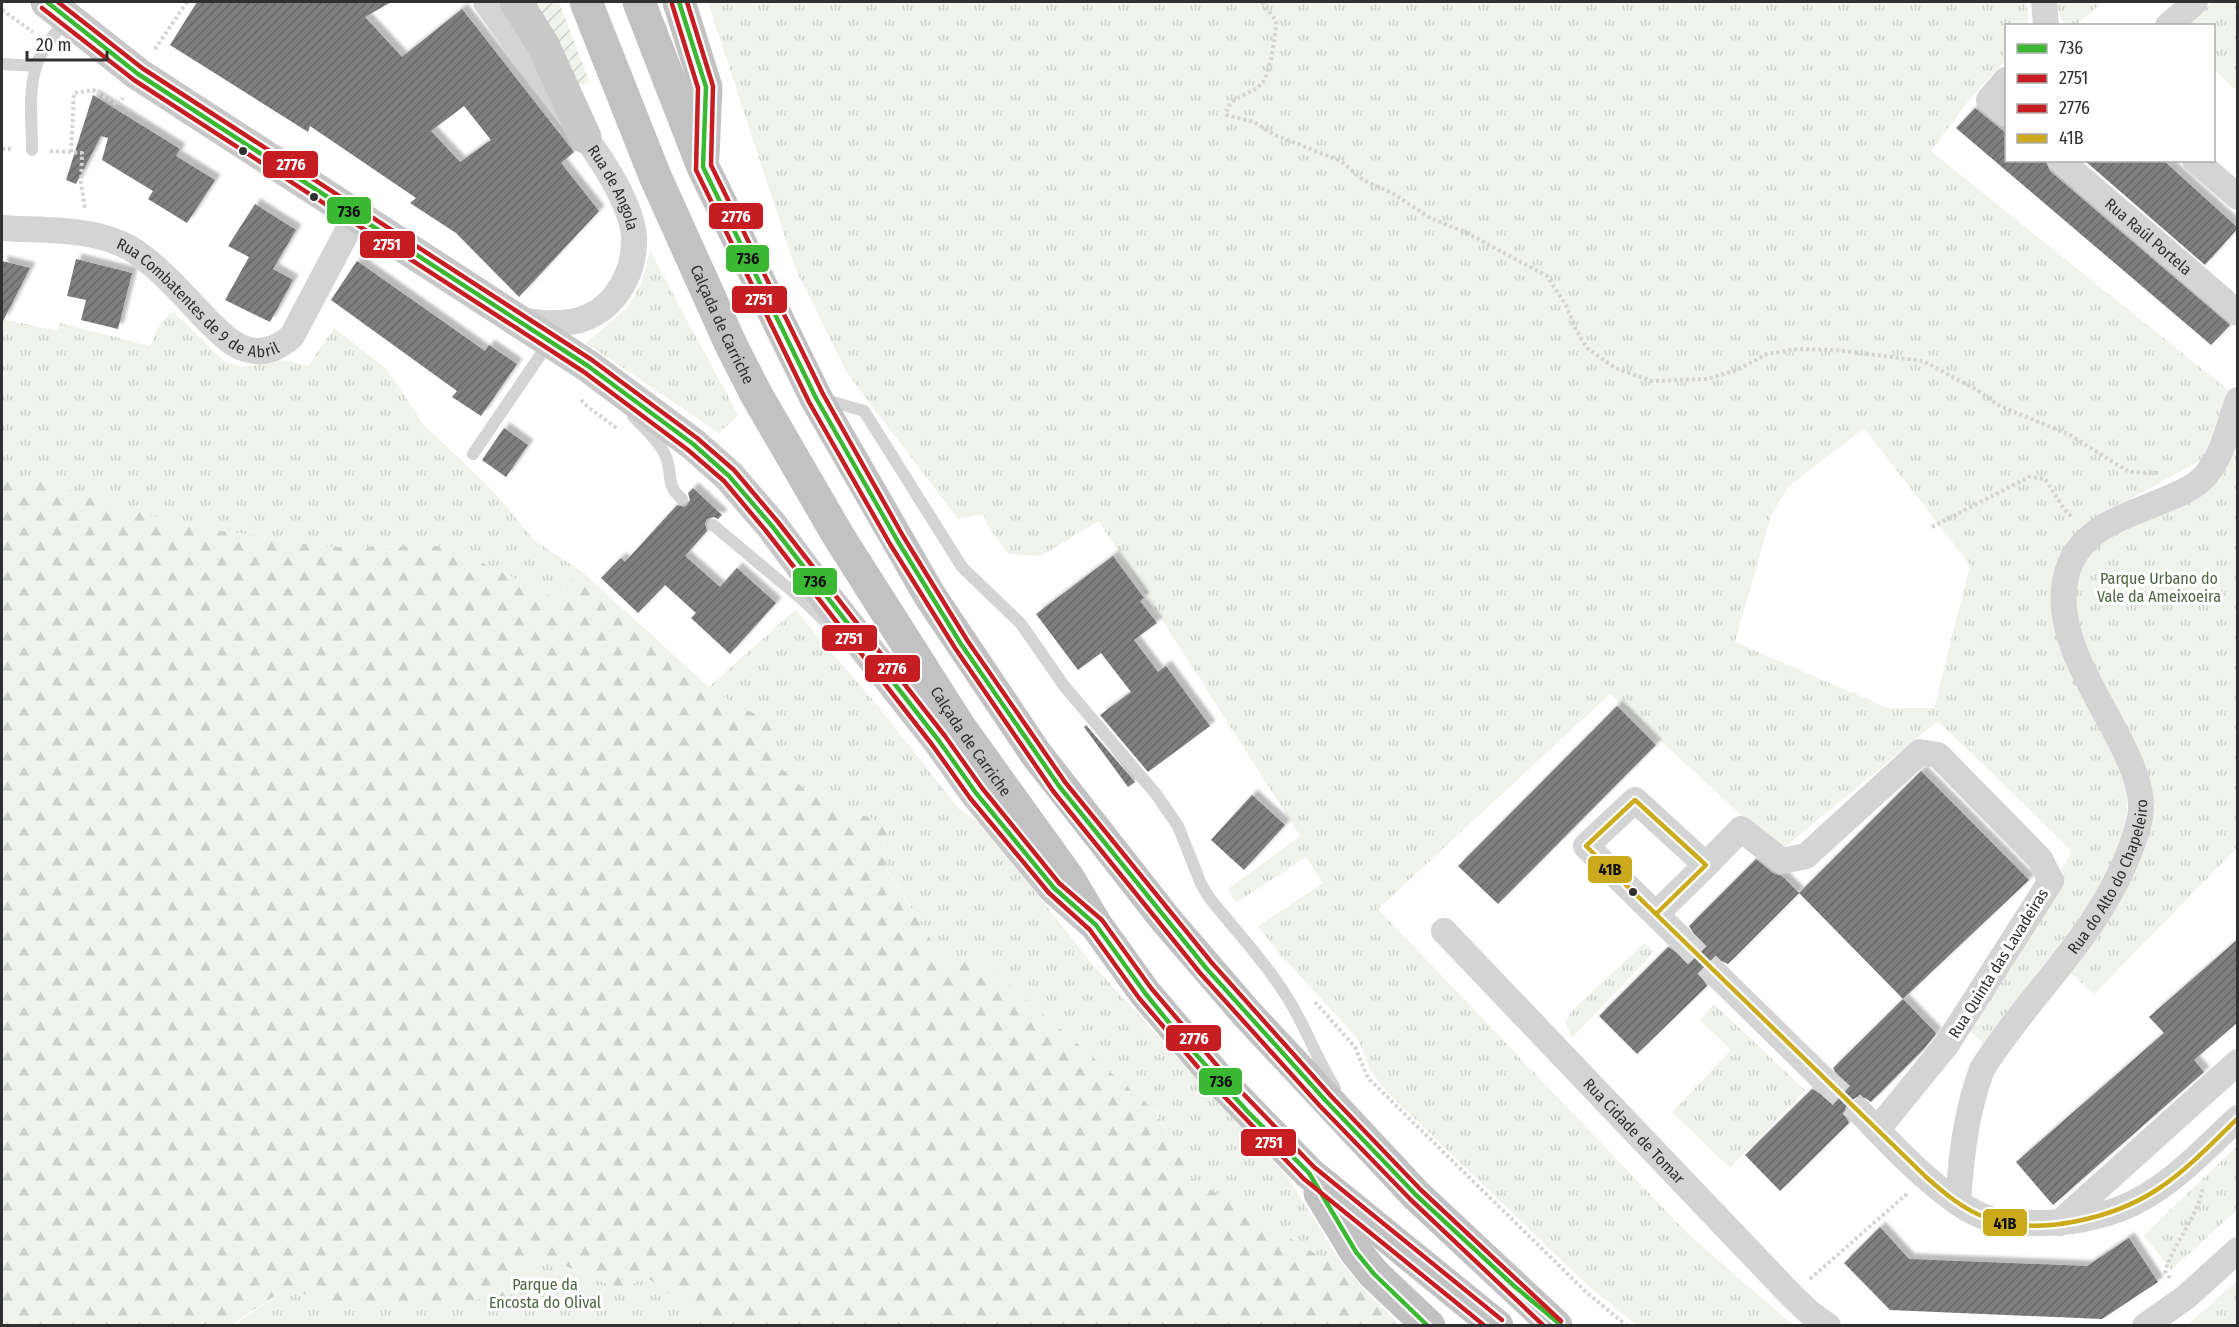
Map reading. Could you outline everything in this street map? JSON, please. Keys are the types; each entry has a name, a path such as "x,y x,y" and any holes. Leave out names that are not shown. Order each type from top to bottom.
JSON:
{"highway":[{"name":"Calçada de Carriche","path":"586,2 655,176 732,347 756,394 839,537 961,729 1069,879 1096,925 1145,993 1183,1040 1248,1112 1309,1173 1497,1326"},
{"path":"639,2 703,166 816,398 930,596 1053,778 1206,968 1371,1148 1416,1195 1556,1326"},
{"path":"680,2 706,87 703,166"},
{"path":"1309,1173 1356,1252 1374,1274 1429,1326"},
{"path":"1513,1285 1563,1326"}],"main road":[{"path":"516,2 543,45 585,137"},
{"path":"57,10 138,74 588,366 693,444 729,476 772,526 939,741 976,793 1054,888 1096,925"}],"street":[{"name":"Rua de Angola","path":"486,2 585,137 624,198 634,235 632,263 624,284 609,302 593,315 573,323 544,324 516,319"},
{"path":"2044,2 2046,24"},
{"path":"2170,24 2195,2"},
{"path":"2005,82 1989,100 2005,112"},
{"name":"Rua Raúl Portela","path":"2062,162 2238,313"},
{"path":"2198,162 2235,190"},
{"name":"Rua Combatentes de 9 de Abril","path":"2,228 91,234 111,239 130,248 151,264 234,344 255,351 280,346 292,336 356,215"},
{"name":"Rua do Alto do Chapeleiro","path":"1958,1203 1961,1155 1975,1089 1982,1069 2100,913 2120,876 2135,838 2141,809 2140,793 2122,742 2075,654 2066,621 2064,593 2070,564 2083,542 2102,527 2188,490 2202,480 2217,459 2238,400"},
{"name":"Rua Quinta das Lavadeiras","path":"1656,914 1741,829 1782,861 1806,856 1920,752 1938,755 2040,860 2051,880 1947,1044 1868,1121 1926,1177 1958,1203 1994,1220 2036,1224 2095,1217 2124,1207 2148,1195 2192,1162 2238,1118"},
{"path":"1679,937 1586,846 1635,800 1706,865"},
{"name":"Rua Cidade de Tomar","path":"1444,932 1792,1296 1828,1326"},
{"path":"1717,975 1822,1078"},
{"path":"2059,1223 2238,1062"},
{"path":"2145,1326 2186,1297 2238,1250"}],"lane":[{"path":"32,150 32,88 36,66 49,42 57,10"},
{"path":"2,64 36,66"},
{"path":"473,454 550,341"},
{"path":"588,366 661,448 666,457 673,490 682,499"},
{"path":"816,398 864,411 962,567 1021,624 1065,687 1156,794 1178,826 1208,896 1284,992 1305,1027 1326,1074 1371,1148"},
{"path":"713,525 805,602 843,639 913,725 939,741"}],"path":[{"path":"154,50 187,2"},
{"path":"1262,2 1276,21 1266,76 1262,84 1254,91 1231,102 1226,115 1254,122 1275,135 1341,161 1363,180 1392,193 1430,218 1465,232 1547,276 1566,305 1576,330 1587,348 1616,368 1652,381 1707,379 1737,370 1767,354 1798,349 1835,350 1923,361 1977,390 1998,405 2070,435 2129,472 2158,473 2178,480 2188,490"},
{"path":"2,10 33,32"},
{"path":"71,153 74,93 93,90 118,105"},
{"path":"82,162 81,183 91,234"},
{"path":"1932,527 2029,477 2045,479 2064,509 2091,536"},
{"path":"1310,996 1355,1047 1368,1078 1586,1292 1627,1326"},
{"path":"2186,1297 2165,1271 2171,1253 2200,1203 2204,1185 2192,1162"},
{"path":"1792,1296 1926,1177"}],"green space":[{"path":"534,2 559,2 590,83 579,85"},
{"path":"708,2 2027,2 2028,24 2005,24 2005,61 1970,99 1931,151 2228,390 2203,459 2092,520 2053,597 2128,780 2126,826 2116,857 2091,903 1983,1044 1970,1032 2072,851 1938,721 1780,851 1610,694 1378,909 1689,1235 1793,1325 1636,1325 1583,1281 1385,1090 1371,1071 1358,1039 1278,952 1258,926 1323,883 1306,857 1236,903 1228,889 1300,836 1099,521 1041,556 1008,554 986,523 983,514 958,519 847,373 795,268","holes":["1864,428 1970,565 1934,708 1888,708 1735,642 1771,515 1789,486"]},
{"path":"2055,2 2103,2 2077,24 2064,24"},
{"path":"2213,2 2237,2 2237,87 2234,89 2215,70 2215,24 2188,24"},
{"path":"650,251 738,415 719,433 586,343 628,307 641,284"},
{"path":"173,311 224,361 242,367 286,360 308,366 334,328 387,369 423,424 495,493 535,541 581,571 555,598 448,546 328,547 178,524 2,469 2,319 58,331 60,323 150,346 160,324"},
{"name":"Parque Urbano do Vale da Ameixoeira","path":"2237,400 2237,848 2094,994 2068,971 2130,882 2155,806 2146,770 2075,654 2070,564 2083,542 2188,490"},
{"path":"2,469 178,524 328,547 448,546 555,598 581,571 709,687 741,709 777,720 770,743 775,763 811,795 892,827 883,839 885,867 946,964 973,953 1156,1112 1190,1177 1334,1265 1340,1261 1369,1295 1400,1325 699,1325 694,1313 645,1276 622,1290 542,1256 529,1256 504,1298 348,1306 285,1289 231,1325 2,1325"},
{"path":"795,610 877,705 959,809 982,825 1093,965 1289,1179 1340,1261 1335,1266 1190,1177 1156,1111 946,964 885,866 883,839 892,827 811,795 775,763 770,743 776,720 741,709 709,687"},
{"path":"1644,943 1654,952 1572,1038 1565,1022 1571,1012"},
{"path":"1714,1004 1805,1090 1730,1168 1672,1112 1731,1050 1700,1020"},
{"path":"2237,1146 2237,1210 2171,1270 2144,1235"},
{"name":"Parque da Encosta do Olival","path":"529,1256 542,1256 622,1290 645,1276 694,1313 699,1325 233,1326 285,1289 348,1306 503,1298"},
{"path":"2237,1281 2237,1325 2187,1325"}],"building":[{"path":"197,2 391,2 365,17 402,57 462,9 574,152 561,163 599,211 519,297 456,233 410,203 416,198 310,126 308,132 170,45","holes":["464,106 491,140 460,162 431,131"]},
{"path":"93,95 180,149 176,156 215,180 187,223 148,199 153,191 102,160 108,138 101,136 76,184 66,180"},
{"path":"1975,108 2005,132 2005,162 2046,162 2050,171 2230,325 2211,345 1956,128"},
{"path":"2086,162 2165,162 2238,228 2205,265"},
{"path":"255,204 296,230 273,269 293,280 270,322 225,300 249,257 228,246"},
{"path":"76,259 132,273 118,329 81,320 86,300 67,296"},
{"path":"2,261 30,268 2,323"},
{"path":"357,261 485,351 489,345 517,364 481,416 452,397 457,391 331,300"},
{"path":"504,428 528,445 506,477 482,460"},
{"path":"693,488 722,515 718,519 714,517 707,519 705,524 707,531 685,556 720,587 737,568 776,603 730,654 691,618 696,613 665,585 638,613 601,578 621,558 625,562 677,505 684,507 687,505 690,500 688,493"},
{"path":"1113,556 1144,598 1140,601 1157,623 1134,640 1158,672 1166,666 1210,726 1148,772 1100,715 1131,692 1101,653 1078,670 1036,614"},
{"path":"1617,706 1656,745 1498,904 1458,866"},
{"path":"1086,725 1135,782 1128,787 1084,727"},
{"path":"1921,771 2029,880 1903,999 1799,893"},
{"path":"1252,795 1285,825 1244,870 1211,840"},
{"path":"1756,859 1773,873 1782,876 1799,893 1728,964 1714,960 1706,965 1702,978 1707,986 1637,1054 1599,1016 1668,947 1682,952 1690,947 1694,934 1689,926"},
{"path":"2238,939 2238,1022 2194,1060 2204,1072 2053,1205 2016,1162 2164,1033 2149,1017"},
{"path":"1903,999 1936,1033 1935,1035 1871,1102 1857,1097 1849,1102 1845,1108 1845,1115 1849,1123 1780,1191 1745,1155 1812,1089 1825,1093 1832,1089 1837,1081 1833,1068"},
{"path":"1880,1227 1909,1259 2087,1266 2129,1238 2158,1282 2102,1319 1890,1310 1844,1263"}],"tunnel":[{"path":"1679,937 1717,975"},
{"path":"1822,1078 1860,1112"}],"transit line":[{"name":"736","path":"47,2 138,74 588,366 693,444 729,476 772,526 939,741 976,793 1054,888 1096,925 1145,993 1183,1040 1248,1112 1309,1173 1356,1252 1374,1274 1428,1326"},
{"name":"2776","path":"58,2 142,68 592,360 697,438 734,470 778,522 945,736 982,788 1059,883 1102,920 1151,988 1226,1076 1314,1167 1502,1320"},
{"name":"736","path":"679,2 706,87 703,167 816,398 897,540 961,644 1059,786 1206,968 1326,1101 1416,1195 1513,1285 1562,1326"},
{"name":"2776","path":"687,2 713,86 711,165 823,394 903,536 967,640 1065,782 1212,963 1331,1096 1421,1190 1561,1321"},
{"name":"2751","path":"672,4 698,88 696,170 809,402 890,544 955,648 1053,791 1200,973 1320,1106 1411,1200 1544,1326"},
{"name":"2751","path":"42,8 134,80 584,372 688,450 724,481 766,531 933,746 970,798 1049,893 1090,930 1139,998 1214,1086 1304,1179 1485,1326"},
{"name":"41B","path":"1656,914 1706,865 1635,800 1586,846 1926,1177 1962,1206 1987,1218 2029,1226 2052,1225 2075,1222 2120,1208 2158,1189 2180,1173 2238,1118"}]}
